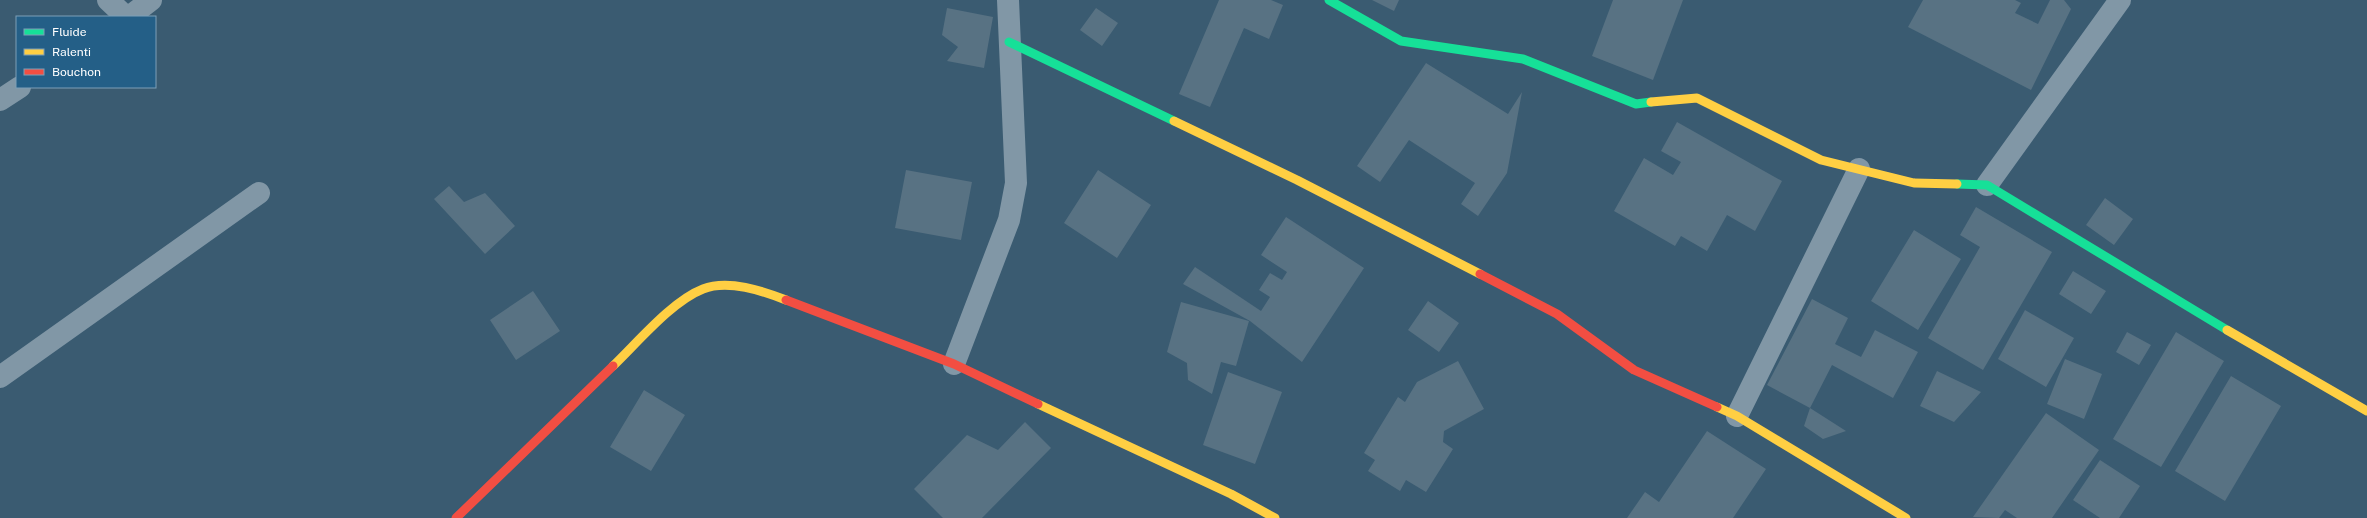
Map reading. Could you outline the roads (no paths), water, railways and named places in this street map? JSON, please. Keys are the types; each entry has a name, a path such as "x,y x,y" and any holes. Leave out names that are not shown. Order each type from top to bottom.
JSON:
{"street":[{"path":"108,0 127,16"},
{"path":"129,16 151,0"},
{"path":"954,364 1009,220 1016,183 1008,0"},
{"path":"1329,0 1401,41 1523,59 1636,104 1697,98 1821,160 1914,184 1987,185 2216,323 2367,411"},
{"path":"1987,185 2120,0"},
{"path":"1009,42 1304,183 1557,314 1634,370 1737,416 1832,475 1906,518"},
{"path":"0,100 18,88"},
{"path":"1737,416 1859,169"},
{"path":"0,377 259,193"},
{"path":"456,518 681,300 704,288 729,285 772,294 954,364 1231,494 1275,518"}]}
